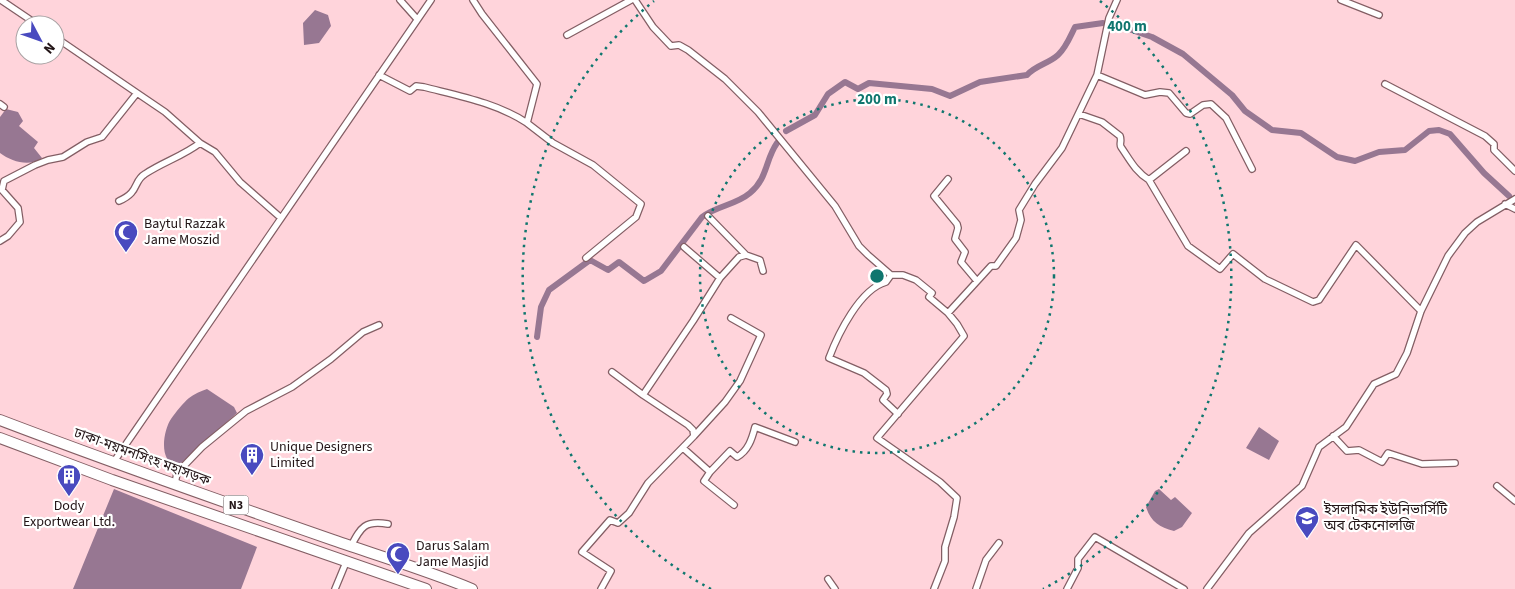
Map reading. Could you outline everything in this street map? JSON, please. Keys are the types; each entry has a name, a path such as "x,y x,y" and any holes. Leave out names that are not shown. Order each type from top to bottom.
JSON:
{"highway":[{"name":"ঢাকা-ময়মনসিংহ মহাসড়ক","path":"0,420 113,463 433,573 472,589"},
{"name":"ঢাকা-ময়মনসিংহ মহাসড়ক","path":"0,438 112,480 426,589"}],"street":[{"path":"1,0 23,15"},
{"path":"400,0 417,19"},
{"path":"113,463 431,0"},
{"path":"473,0 499,38 537,84 527,123"},
{"path":"567,35 633,0 653,27 671,46 679,45 688,50 725,79 758,112 835,206 859,246 891,275 903,275 916,280 932,293 929,297 948,313 957,324 964,336 877,438 940,482 957,498 954,517 945,547 945,562 934,589"},
{"path":"948,313 991,266 996,266 1016,238 1021,220 1019,210 1035,184 1062,148 1097,75 1109,18 1117,0"},
{"path":"1341,0 1379,15"},
{"path":"65,44 165,112 200,143 215,152 240,182 281,218"},
{"path":"379,75 410,91 416,86 496,107 514,114 553,143 593,165 641,204 636,217 586,258"},
{"path":"1097,75 1145,95 1160,92 1169,93 1186,113 1190,114 1203,105 1211,104 1226,118 1252,168"},
{"path":"1385,84 1485,136 1494,144 1494,150 1515,171"},
{"path":"0,241 8,236 20,222 18,208 2,190 4,182 35,165 63,157 87,142 102,137 137,93"},
{"path":"1079,114 1102,122 1120,136 1120,145 1132,165 1138,173 1149,180 1188,246 1220,269 1233,254 1265,280 1313,302 1319,300 1356,245 1421,311"},
{"path":"119,201 131,196 143,175 185,154 200,143"},
{"path":"1149,180 1186,151"},
{"path":"948,179 934,196 957,224 958,228 955,239 965,252 961,262 977,282"},
{"path":"1207,589 1248,533 1302,486 1319,447 1346,427 1374,384 1396,374 1407,353 1421,311 1448,256 1465,233 1477,222 1515,199"},
{"path":"1505,204 1515,210"},
{"path":"708,216 746,255 760,260 763,271"},
{"path":"684,247 720,278"},
{"path":"643,394 720,278 739,257 746,255"},
{"path":"891,275 886,282 876,285 865,294 842,330 829,358 864,373 886,390 887,394 882,400 898,414"},
{"path":"601,589 611,571 582,552 610,520 618,523 629,513 648,483 725,402 740,380 761,335 731,318"},
{"path":"175,484 177,473 202,447 246,411 292,387 331,359 363,332 378,325"},
{"path":"612,372 688,425 693,430 694,436"},
{"path":"734,505 704,481 710,472 730,452 737,457 740,456 751,443 755,427 795,442"},
{"path":"1333,436 1347,451 1359,450 1382,462 1388,453 1422,464 1455,463"},
{"path":"683,448 710,472"},
{"path":"1497,486 1515,501"},
{"path":"351,546 360,530 367,525 374,521 388,524"},
{"path":"1067,589 1078,568 1078,559 1095,537 1184,589"},
{"path":"976,589 986,560 999,543"},
{"path":"334,589 347,560"},
{"path":"828,580 835,589"}],"shaded area":[{"path":"315,10 328,15 331,26 319,43 304,45 303,23"},
{"path":"6,109 18,112 23,121 19,126 38,142 34,148 42,158 27,163 10,159 0,153 0,117"},
{"path":"207,389 234,407 237,413 178,466 172,464 167,459 164,446 168,424 187,400"},
{"path":"1259,427 1279,441 1269,460 1246,448"},
{"path":"114,489 257,547 241,589 73,589"},
{"path":"1159,489 1171,500 1175,497 1192,513 1182,527 1174,531 1156,523 1150,517 1146,507 1155,491"}],"waterway":[{"path":"786,131 815,115 828,94 845,82 858,89 869,83 932,89 950,96 980,82 1027,75 1061,52 1075,27 1103,23"},
{"path":"1114,24 1152,37 1183,54 1232,95 1245,111 1272,130 1301,133 1337,157 1355,161 1379,152 1405,150 1429,131 1439,130 1450,134 1484,173 1509,196"},
{"path":"537,337 541,307 549,290 590,260 608,270 619,262 644,281 661,271 702,217 713,210 744,197 756,187 777,143"}],"place":[{"name":"Baytul Razzak Jame Moszid","path":"126,253"},
{"name":"Unique Designers Limited","path":"252,476"},
{"name":"Dody Exportwear Ltd.","path":"69,497"},
{"name":"ইসলামিক ইউনিভার্সিটি অব টেকনোলজি","path":"1307,539"},
{"name":"Darus Salam Jame Masjid","path":"398,575"}]}
